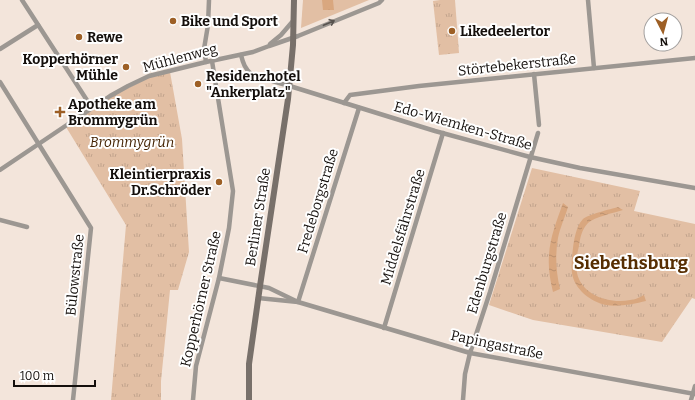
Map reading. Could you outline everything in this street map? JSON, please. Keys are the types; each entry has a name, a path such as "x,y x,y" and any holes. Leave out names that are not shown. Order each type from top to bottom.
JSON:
{"main road":[{"name":"Berliner Straße","path":"249,400 249,364 289,86 293,38 294,0"}],"street":[{"path":"22,0 92,108"},
{"path":"206,62 204,49 208,25 208,0"},
{"name":"Mühlenweg","path":"0,170 116,92 149,76 253,52 293,38 379,3 382,0"},
{"path":"588,0 594,68"},
{"path":"268,46 277,39 293,21"},
{"path":"0,49 38,25"},
{"name":"Edo-Wiemken-Straße","path":"242,55 244,66 252,75 443,133 530,157 580,168 695,188"},
{"name":"Störtebekerstraße","path":"344,103 350,95 420,86 695,58"},
{"name":"Kopperhörner Straße","path":"193,400 196,366 220,278 229,228 233,191 212,61"},
{"path":"534,74 538,125"},
{"name":"Bülowstraße","path":"0,82 91,228 73,400"},
{"name":"Fredeborgstraße","path":"298,302 359,108"},
{"name":"Middelsfährstraße","path":"384,328 443,133"},
{"name":"Edenburgstraße","path":"463,400 465,374 470,353 538,133"},
{"path":"0,220 27,227"},
{"name":"Papingastraße","path":"220,278 269,288 298,302 470,353 694,394"},
{"name":"Papingastraße","path":"258,298 298,302"},
{"path":"691,400 694,394 695,386"}],"green space":[{"path":"303,0 369,0 301,28"},
{"path":"455,0 459,53 439,55 433,1"},
{"name":"Brommygrün","path":"170,72 182,139 189,252 178,290 170,290 161,381 161,400 111,400 126,225 66,127 110,97 150,77"},
{"path":"532,168 640,191 634,211 695,224 695,299 692,298 662,342 533,320 489,305"}],"water":[{"path":"322,0 333,0 334,10 323,10"},
{"path":"563,203 568,207 560,230 556,251 556,264 560,289 553,292 549,269 550,248 554,229"},
{"path":"618,207 623,210 604,215 586,225 581,237 576,263 576,270 580,281 591,293 598,297 614,301 622,301 632,300 644,295 646,301 611,306 589,298 576,284 573,279 572,270 573,245 579,225 585,217"}],"place":[{"name":"Bike und Sport","path":"173,21"},
{"name":"Likedeelertor","path":"452,31"},
{"name":"Rewe","path":"79,37"},
{"name":"Kopperhörner Mühle","path":"126,67"},
{"name":"Residenzhotel \"Ankerplatz\"","path":"198,84"},
{"name":"Apotheke am Brommygrün","path":"60,112"},
{"name":"Kleintierpraxis Dr.Schröder","path":"219,182"}],"district":[{"name":"Siebethsburg","path":"631,263"}]}
